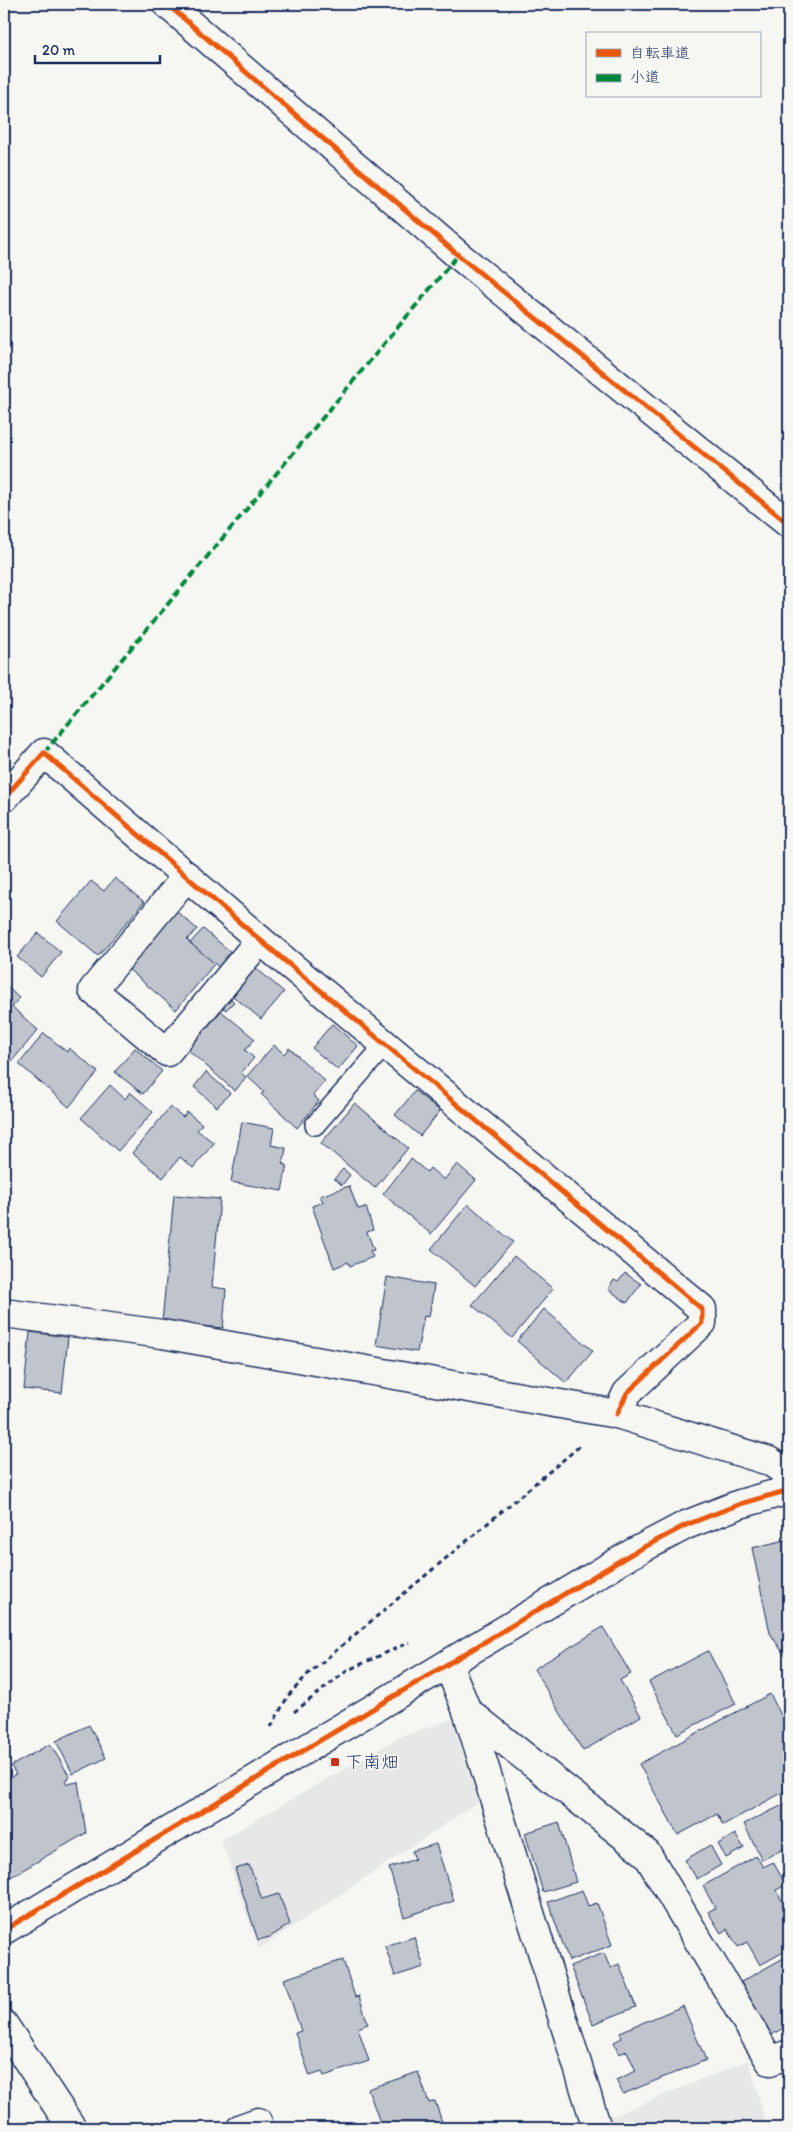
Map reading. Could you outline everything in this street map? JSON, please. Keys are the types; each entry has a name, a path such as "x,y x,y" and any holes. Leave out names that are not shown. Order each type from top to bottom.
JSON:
{"street":[{"path":"167,4 458,255 789,524"},
{"path":"4,798 44,753 260,940 702,1309 702,1323 627,1393 618,1414"},
{"path":"187,876 92,990 167,1052 260,940"},
{"path":"4,1314 162,1334 618,1414 769,1461 789,1474"},
{"path":"4,1930 631,1554 686,1525 740,1504 789,1490"},
{"path":"448,1664 466,1711 594,2127"},
{"path":"466,1711 647,1854 770,2061 789,2054"},
{"path":"4,2025 72,2128"}],"lane":[{"path":"315,1125 385,1044"}],"path":[{"path":"269,1731 288,1696 308,1674 618,1414"}],"shaded area":[{"path":"452,1719 478,1802 259,1949 221,1840 402,1736"},
{"path":"749,2060 767,2128 614,2128 610,2117"}],"building":[{"path":"115,878 144,902 98,956 57,921 91,881 104,891"},
{"path":"175,910 197,929 187,940 215,963 176,1010 127,968"},
{"path":"203,929 231,952 219,967 190,943"},
{"path":"38,933 61,952 41,977 17,957"},
{"path":"256,968 284,992 261,1019 233,996"},
{"path":"4,984 19,998 12,1007 38,1030 12,1061 4,1053"},
{"path":"229,997 234,1002 226,1010 221,1006"},
{"path":"221,1011 255,1039 245,1050 254,1058 241,1073 246,1077 235,1091 188,1050"},
{"path":"332,1024 358,1046 338,1070 312,1048"},
{"path":"44,1033 67,1052 69,1048 98,1072 69,1107 19,1064"},
{"path":"274,1045 284,1054 289,1048 325,1081 313,1095 319,1101 297,1128 261,1094 264,1092 247,1076"},
{"path":"135,1048 162,1071 143,1094 115,1072"},
{"path":"206,1072 230,1093 217,1107 194,1087"},
{"path":"110,1085 125,1099 130,1092 153,1112 118,1151 81,1118"},
{"path":"415,1091 440,1111 420,1136 395,1115"},
{"path":"355,1103 408,1148 375,1188 321,1143"},
{"path":"170,1107 183,1117 187,1112 202,1124 197,1130 214,1143 193,1168 180,1157 163,1178 132,1153"},
{"path":"242,1122 274,1128 271,1145 286,1148 283,1165 287,1165 282,1191 231,1182"},
{"path":"411,1159 427,1172 430,1168 444,1180 457,1164 476,1180 431,1234 383,1194"},
{"path":"343,1169 350,1175 342,1185 334,1179"},
{"path":"349,1186 358,1209 366,1207 373,1230 367,1232 374,1250 370,1251 373,1257 350,1266 348,1262 334,1268 312,1206 323,1202 320,1196"},
{"path":"174,1195 220,1199 212,1287 226,1289 223,1328 162,1322"},
{"path":"468,1204 513,1242 475,1286 431,1249"},
{"path":"514,1256 553,1289 512,1338 472,1305"},
{"path":"625,1273 641,1284 627,1303 608,1289 614,1280 618,1282"},
{"path":"387,1277 434,1285 429,1317 424,1316 417,1352 376,1345"},
{"path":"544,1309 593,1351 566,1383 517,1341"},
{"path":"30,1332 68,1337 62,1393 24,1389"},
{"path":"789,1539 789,1655 785,1656 770,1633 752,1548"},
{"path":"603,1627 631,1674 620,1680 641,1716 583,1751 534,1669"},
{"path":"708,1651 736,1704 677,1734 649,1682"},
{"path":"770,1694 789,1730 789,1776 786,1778 789,1789 723,1825 717,1814 678,1835 639,1764"},
{"path":"89,1725 106,1758 73,1774 56,1741"},
{"path":"50,1744 70,1777 65,1780 67,1784 78,1782 86,1833 4,1881 4,1781 16,1774 11,1766"},
{"path":"789,1802 789,1846 762,1860 744,1824"},
{"path":"559,1822 576,1882 543,1892 525,1833"},
{"path":"735,1834 744,1848 726,1858 718,1844"},
{"path":"436,1844 454,1901 404,1917 389,1868 415,1859 412,1851"},
{"path":"710,1845 721,1865 697,1879 685,1860"},
{"path":"756,1856 763,1867 773,1862 786,1885 776,1890 789,1913 789,1949 760,1965 747,1942 738,1947 727,1929 721,1933 708,1912 715,1908 703,1886"},
{"path":"249,1865 262,1899 279,1894 290,1924 270,1937 258,1940 235,1869"},
{"path":"582,1890 588,1906 597,1903 612,1945 569,1961 548,1902"},
{"path":"414,1937 424,1967 395,1976 385,1946"},
{"path":"604,1953 610,1968 619,1964 636,2007 593,2024 570,1966"},
{"path":"789,1955 789,2025 771,2035 741,1982"},
{"path":"343,1960 355,1997 359,1996 368,2024 358,2028 369,2061 324,2076 322,2072 310,2076 295,2033 301,2031 284,1979"},
{"path":"683,2006 706,2060 623,2094 616,2080 636,2071 627,2051 619,2054 614,2042 622,2038 620,2032"},
{"path":"418,2072 429,2103 435,2101 444,2128 382,2128 368,2089"}],"marked path":[{"path":"44,753 458,255"}],"cycle path":[{"path":"167,4 458,255 789,524"},
{"path":"4,798 44,753 260,940 702,1309 702,1323 627,1393 617,1414"},
{"path":"4,1930 631,1554 686,1525 740,1504 789,1490"}],"place":[{"name":"下南畑","path":"335,1762"}]}
